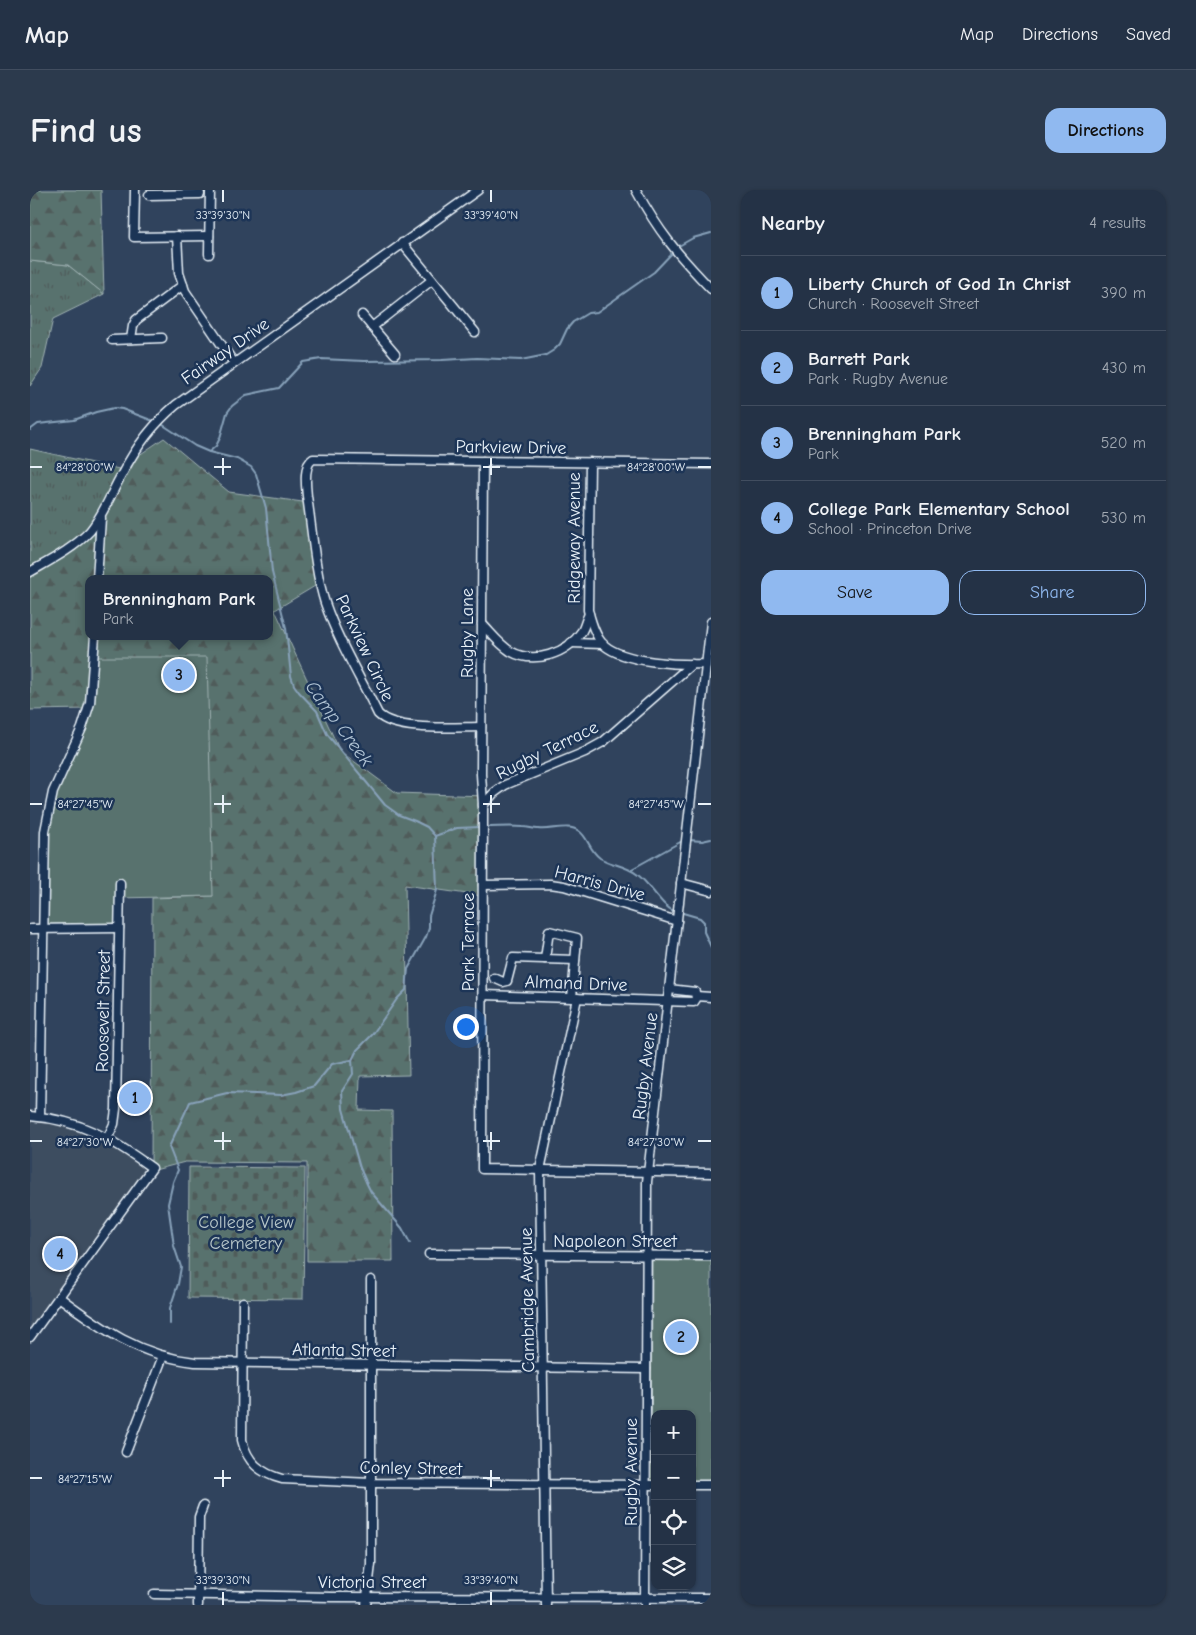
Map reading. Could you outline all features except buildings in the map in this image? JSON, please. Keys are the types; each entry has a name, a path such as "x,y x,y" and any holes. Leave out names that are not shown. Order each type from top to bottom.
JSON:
{"street":[{"path":"135,190 134,237 209,236"},
{"path":"209,254 210,190"},
{"name":"Fairway Drive","path":"30,572 58,557 91,529 104,510 133,454 159,421 176,405 478,190"},
{"path":"636,190 665,238 679,256 711,289"},
{"path":"149,195 174,192 200,194"},
{"path":"177,236 179,273 185,291 234,363"},
{"path":"402,243 475,332"},
{"path":"372,327 432,280"},
{"path":"131,339 136,320 183,285"},
{"path":"362,315 395,354"},
{"path":"112,340 162,338"},
{"name":"Parkview Drive","path":"310,461 313,459 711,464"},
{"name":"Parkview Circle","path":"310,461 308,463 306,483 307,496 325,601 333,622 378,714 388,722 404,726 481,727"},
{"name":"Rugby Lane","path":"483,461 481,774 484,805"},
{"name":"Ridgeway Avenue","path":"589,614 590,462"},
{"path":"97,575 100,525 104,510"},
{"path":"482,624 504,647 522,656 534,658 554,654 571,643 581,632 589,614"},
{"path":"589,614 603,644"},
{"name":"Rugby Avenue","path":"645,1602 648,1172 706,664 710,644 711,622"},
{"path":"40,1116 42,929 44,846 47,817 53,792 82,728 90,703 95,640"},
{"path":"571,643 603,644 620,654 632,658 706,664"},
{"name":"Rugby Terrace","path":"484,805 494,793 505,785 585,752 603,742 692,664"},
{"name":"Park Terrace","path":"484,805 482,1169 540,1170"},
{"name":"Roosevelt Street","path":"108,1138 114,1124 116,1109 120,883"},
{"path":"681,883 711,891"},
{"name":"Harris Drive","path":"483,885 550,884 564,886 677,921"},
{"path":"30,929 119,928"},
{"name":"Cambridge Avenue","path":"545,959 549,931 577,938 575,998 540,1170 546,1601"},
{"path":"494,978 503,982 506,981 513,958 575,960"},
{"path":"669,989 695,992 696,996 711,997"},
{"name":"Almand Drive","path":"483,995 694,1002 696,996"},
{"path":"30,1116 40,1116 74,1124 108,1138 152,1168 30,1337"},
{"path":"540,1170 711,1173"},
{"name":"Napoleon Street","path":"429,1254 711,1256"},
{"path":"366,1601 371,1564 371,1280"},
{"name":"Atlanta Street","path":"59,1297 114,1335 133,1345 163,1356 195,1362 646,1369"},
{"name":"Conley Street","path":"243,1302 242,1440 247,1455 256,1467 268,1475 282,1479 371,1483 651,1485"},
{"path":"126,1452 163,1356"},
{"path":"696,1485 711,1485"},
{"path":"198,1605 199,1517 203,1506"},
{"name":"Victoria Street","path":"154,1594 366,1601 645,1602 711,1598"}],"shaded area":[{"path":"30,1118 90,1130 151,1171 30,1337"}],"green space":[{"path":"30,190 101,190 104,294 68,265 30,261"},
{"path":"30,261 68,265 104,294 53,319 42,368 30,386"},
{"path":"164,438 229,492 310,503 320,583 275,610 340,751 397,793 485,796 481,896 405,885 409,1075 360,1076 359,1110 392,1111 393,1261 307,1261 307,1163 185,1162 151,1171 152,898 213,896 87,709 30,710 30,574 66,556 111,504 113,487 119,469"},
{"path":"30,449 119,469 113,487 111,504 66,556 30,574"},
{"path":"94,657 207,657 213,896 117,898 116,927 42,927 47,832 54,796 87,709"},
{"name":"College View Cemetery","path":"189,1167 305,1168 303,1299 188,1298"},
{"path":"652,1260 711,1261 711,1481 696,1481 696,1410 651,1410"}],"waterway":[{"path":"677,247 693,238 711,233"},
{"path":"209,452 216,446 227,413 232,406 246,395 279,388 303,362 321,359 364,361 477,358 521,360 546,355 560,344 567,329 573,322 588,313 597,312 654,272 674,251"},
{"name":"Camp Creek","path":"30,430 38,424 74,420 114,408 122,409 156,422"},
{"name":"Camp Creek","path":"160,423 195,446 209,452 237,459 251,467 256,474 266,508 273,575"},
{"name":"Camp Creek","path":"273,576 286,628 291,676 294,685 317,711 327,734 385,805 399,815 427,827 435,836"},
{"name":"Camp Creek","path":"435,836 457,828 480,827"},
{"name":"Camp Creek","path":"485,827 543,829 565,827 575,829 585,837 593,851 600,858 629,869 638,875 665,905 675,912"},
{"path":"410,1243 402,1228 371,1192 367,1184 360,1168 343,1109 342,1091 353,1074 352,1060 357,1050 372,1035 397,999 406,990 408,969 426,937 429,928 429,916 437,890 435,836"},
{"path":"689,840 702,841 711,839"},
{"path":"630,870 684,840"},
{"name":"Camp Creek","path":"683,913 700,918 704,922 704,932 711,947"},
{"path":"170,1324 170,1308 178,1284 181,1267 174,1246 168,1204 178,1170 169,1147 190,1102 227,1093 281,1095 296,1092 314,1086 332,1064 351,1060"}],"place":[{"name":"Brenningham Park","path":"179,675"},
{"name":"Liberty Church of God In Christ","path":"135,1098"},
{"name":"College Park Elementary School","path":"60,1254"},
{"name":"Barrett Park","path":"681,1337"}]}
